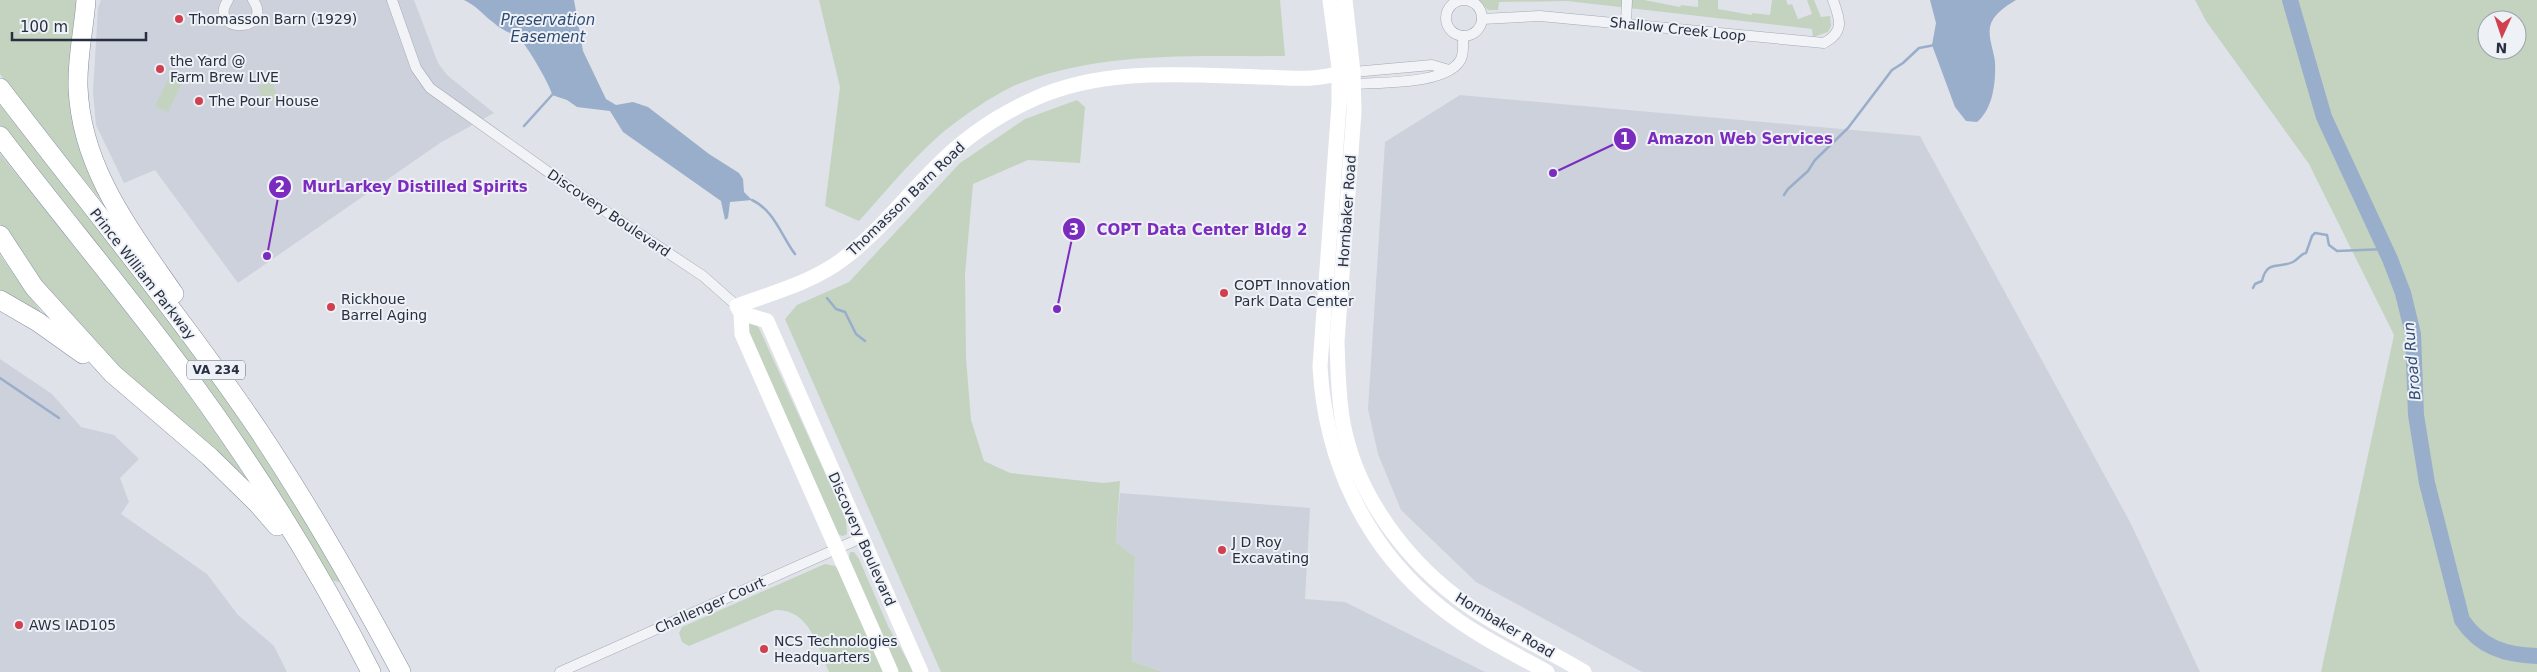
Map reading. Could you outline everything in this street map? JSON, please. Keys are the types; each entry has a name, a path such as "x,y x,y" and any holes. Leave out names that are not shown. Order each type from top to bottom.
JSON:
{"highway":[{"path":"87,2 80,40 78,86 82,122 92,161 116,208 205,339 259,431"},
{"name":"Prince William Parkway","path":"0,88 161,296 259,431 340,561 401,672"},
{"name":"Prince William Parkway","path":"0,136 186,374 268,493 340,614 371,672"},
{"path":"0,235 34,287 113,374"},
{"path":"0,300 38,322 113,374 210,457 258,504 340,614"}],"main road":[{"name":"Hornbaker Road","path":"1330,0 1347,78 1320,366 1321,395 1332,447 1348,490 1360,512 1394,562 1420,590 1441,608 1512,653 1547,672"},
{"name":"Hornbaker Road","path":"1345,0 1347,78 1337,340 1338,378 1343,425 1357,468 1371,498 1405,550 1468,606 1584,672"},
{"name":"Thomasson Barn Road","path":"739,310 835,265 856,249 938,164 957,148 991,122 1036,98 1063,88 1116,77 1201,75 1347,78"},
{"name":"Discovery Boulevard","path":"891,672 742,334 739,310 767,321 921,672"},
{"path":"1512,653 1522,637"}],"street":[{"path":"228,0 225,6 225,16 231,23 240,26 249,24 255,17 257,8 253,0"},
{"name":"Discovery Boulevard","path":"392,0 416,68 430,88 581,196 703,276 739,310"},
{"path":"1462,0 1475,4 1481,13 1482,19 1473,33 1463,36 1452,32 1446,23 1450,7 1462,0"},
{"path":"1626,23 1627,0"},
{"name":"Shallow Creek Loop","path":"1482,19 1540,16 1824,43 1834,38 1838,31 1838,14 1833,0"},
{"path":"1347,78 1432,66 1449,70 1460,61 1463,55 1463,36"},
{"name":"Challenger Court","path":"560,672 861,538"}],"shaded area":[{"path":"101,0 414,0 438,63 447,75 494,113 440,143 238,283 155,170 124,183 96,125 93,92 98,8"},
{"path":"1460,95 1920,136 2131,524 2200,672 1642,672 1476,582 1401,510 1378,454 1368,409 1385,142"},
{"path":"0,359 52,394 81,427 114,435 139,459 120,478 129,502 121,514 207,574 238,615 274,646 287,672 0,672"},
{"path":"1120,493 1310,508 1305,599 1345,602 1485,672 1163,672 1132,661 1135,557 1116,542"}],"green space":[{"path":"0,0 80,0 74,58 105,205 36,122 0,74"},
{"path":"819,0 1280,0 1285,56 1187,56 1121,60 1057,71 1026,81 1005,90 982,104 942,133 910,164 859,221 825,206 840,87"},
{"path":"1478,0 1644,0 1680,7 1681,5 1698,7 1698,0 1718,0 1718,9 1752,15 1752,13 1770,15 1772,0 1786,0 1788,5 1792,4 1798,19 1812,14 1807,0 1814,0 1821,17 1830,16 1831,26 1828,32 1813,37 1812,29 1567,1 1499,2 1498,10 1488,10"},
{"path":"2195,0 2537,0 2537,672 2321,672 2394,335 2309,164 2206,21"},
{"path":"169,77 182,83 168,112 155,106"},
{"path":"272,81 278,99 264,104 258,86"},
{"path":"1077,100 1085,107 1080,163 1028,160 973,184 965,274 966,358 971,420 984,461 1010,473 1103,483 1120,481 1116,542 1135,557 1132,661 1163,672 941,672 785,319 797,305 849,282 960,163 1025,119"},
{"path":"0,105 159,305 246,425 341,579 339,582 331,580 0,128"},
{"path":"0,154 159,355 190,396 248,481 84,337 6,236 0,224"},
{"path":"0,255 44,316 0,294"},
{"path":"750,320 758,326 846,519 847,534 843,536 839,535 746,334"},
{"path":"850,552 854,552 859,559 888,626 914,672 897,672 848,561"},
{"path":"825,564 835,566 842,575 884,672 829,672 811,631 796,615 787,611 775,610 689,646 682,642 679,633 682,627"}],"water":[{"name":"Preservation Easement","path":"464,0 574,0 583,51 606,99 616,105 633,102 648,107 709,154 739,173 743,179 744,192 752,200 730,202 728,218 725,220 721,201 623,132 610,111 577,107 567,100 552,95 538,66 520,39 500,28"},
{"path":"1930,0 2016,0 2000,11 1991,23 1990,36 1995,62 1994,86 1987,110 1977,122 1966,121 1955,107 1932,45 1936,23"}],"waterway":[{"name":"Broad Run","path":"2290,0 2324,117 2390,259 2403,293 2413,334 2416,415 2427,483 2462,620 2477,637 2494,648 2514,654 2537,656"},
{"path":"1784,195 1808,171 1815,160 1848,128 1892,70 1903,63 1919,48 1935,45"},
{"path":"524,126 552,95"},
{"path":"752,200 760,204 772,217 795,254"},
{"path":"2253,288 2255,284 2262,281 2264,274 2270,267 2288,264 2306,253 2312,236 2315,233 2327,235 2329,245 2337,251 2386,249"},
{"path":"827,298 836,309 845,312 856,334 865,341"},
{"path":"0,378 59,418"}],"place":[{"name":"Thomasson Barn (1929)","path":"179,19"},
{"name":"the Yard @ Farm Brew LIVE","path":"160,69"},
{"name":"The Pour House","path":"199,101"},
{"name":"Amazon Web Services","path":"1553,173"},
{"name":"MurLarkey Distilled Spirits","path":"267,256"},
{"name":"COPT Innovation Park Data Center","path":"1224,293"},
{"name":"Rickhoue Barrel Aging","path":"331,307"},
{"name":"COPT Data Center Bldg 2","path":"1057,309"},
{"name":"J D Roy Excavating","path":"1222,550"},
{"name":"AWS IAD105","path":"19,625"},
{"name":"NCS Technologies Headquarters","path":"764,649"}]}
